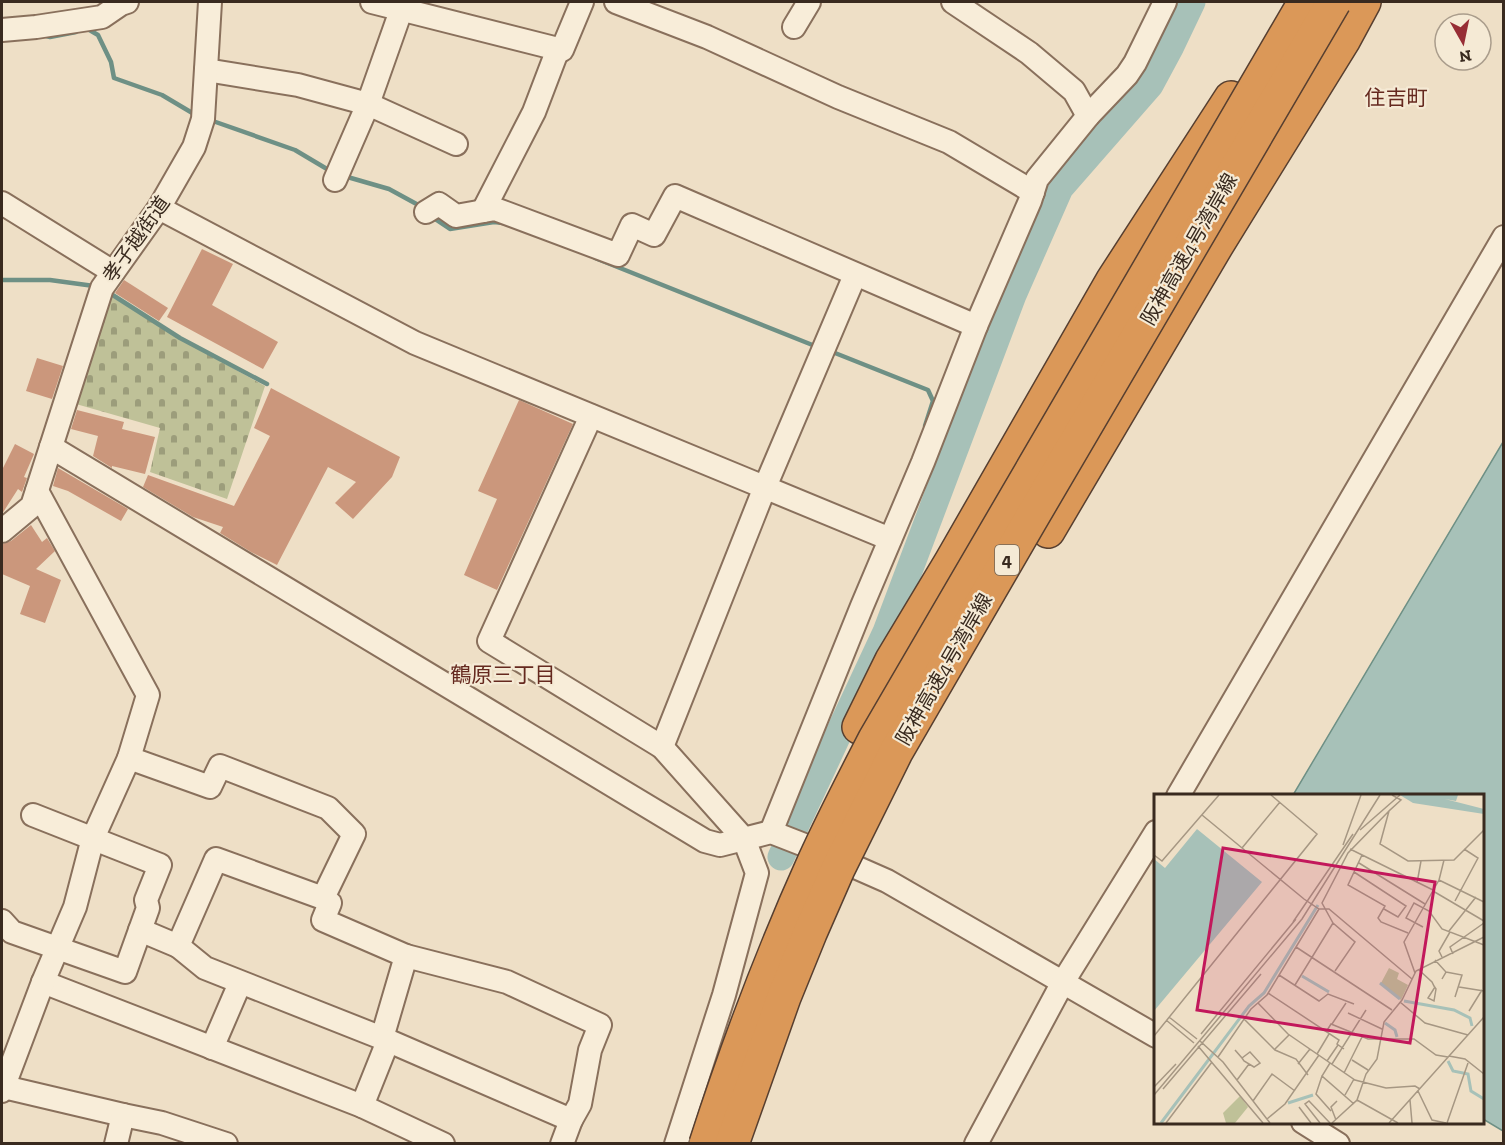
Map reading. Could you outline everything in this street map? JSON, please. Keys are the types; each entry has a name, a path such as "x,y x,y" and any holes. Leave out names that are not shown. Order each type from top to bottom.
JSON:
{"highway":[{"name":"阪神高速4号湾岸線","path":"710,1129 762,988 814,862 875,739 1305,2"},
{"name":"阪神高速4号湾岸線","path":"732,1143 784,997 838,869 896,752 1334,2"},
{"path":"784,997 857,848 944,690 1048,531 1218,243 1344,39 1364,2"},
{"path":"710,1129 781,908 816,820 892,660 963,542 1113,280 1231,98"}],"street":[{"path":"2,30 102,17 127,2"},
{"name":"孝子越街道","path":"7,519 32,506 102,288 159,208 194,147 203,119 210,2"},
{"path":"372,2 403,6 562,50 582,2"},
{"path":"616,2 707,37 838,97 949,142 1033,192"},
{"path":"794,27 809,2"},
{"path":"953,2 1029,53 1074,91 1088,116"},
{"path":"771,832 1037,179 1088,116 1127,75 1165,2"},
{"path":"336,180 368,104 403,6"},
{"path":"483,211 534,112 558,49"},
{"path":"206,70 298,85 368,104 456,144"},
{"path":"426,212 439,204 456,216 495,209 618,255 632,225 654,235 675,196 976,326"},
{"path":"2,203 113,272"},
{"path":"159,208 415,343 890,539"},
{"path":"1179,794 1503,237"},
{"path":"662,747 765,487 855,275"},
{"path":"591,416 489,641 662,747 744,839 758,873 724,995 676,1143"},
{"path":"51,447 705,841 720,845 771,832 887,881 1154,1035"},
{"path":"36,491 148,695 129,758 93,838 75,907 3,1084 162,1123 226,1143"},
{"path":"129,758 210,787 220,766 328,808 354,834 324,898"},
{"path":"2,921 12,932 125,972 148,908 146,900 160,865 33,815"},
{"path":"976,1143 1063,982 1154,834"},
{"path":"178,946 216,859 324,898 330,903 323,920 406,956 507,982 600,1025 590,1050 580,1104 562,1143"},
{"path":"140,930 178,946 205,968 385,1040 571,1120"},
{"path":"362,1106 385,1040 406,956"},
{"path":"44,982 362,1106 443,1143"},
{"path":"212,1048 240,982"},
{"path":"116,1143 123,1115"},
{"path":"1306,1124 1338,1143"}],"green space":[{"path":"106,293 171,334 265,386 227,499 150,472 160,428 76,404"}],"water":[{"path":"1503,442 1504,1131 1484,1120 1484,794 1294,794"}],"building":[{"path":"202,249 233,264 212,305 278,342 263,369 167,317"},
{"path":"124,280 168,308 159,321 115,293"},
{"path":"37,358 63,366 52,399 26,391"},
{"path":"271,388 400,457 392,477 353,519 335,503 356,482 328,467 277,565 220,533 223,527 193,517 143,487 148,475 234,506 270,436 254,428"},
{"path":"519,400 573,424 497,590 464,575 497,499 478,491"},
{"path":"77,410 124,422 122,429 155,437 145,474 112,466 112,468 93,456 98,436 71,429"},
{"path":"15,444 34,454 24,477 27,478 22,492 18,489 2,514 2,470"},
{"path":"58,468 128,509 121,521 68,491 53,486"},
{"path":"31,525 42,542 47,538 55,551 36,569 61,580 45,623 20,614 30,586 2,574 2,544 11,541"}],"waterway":[{"path":"781,857 886,632 1013,295 1060,188 1150,85 1192,2"},
{"path":"86,28 98,35 111,62 114,78 162,95 194,114"},
{"path":"43,35 50,37 76,32"},
{"path":"210,120 295,150 332,172"},
{"path":"344,176 389,189 422,207"},
{"path":"432,217 450,229 494,222 503,223"},
{"path":"595,258 815,346"},
{"path":"2,280 50,280 94,286"},
{"path":"108,292 180,338 267,384"},
{"path":"835,353 928,390 933,401 925,426"},
{"path":"932,458 949,465"}],"district":[{"name":"住吉町","path":"1396,98"},
{"name":"鶴原三丁目","path":"503,675"}]}
